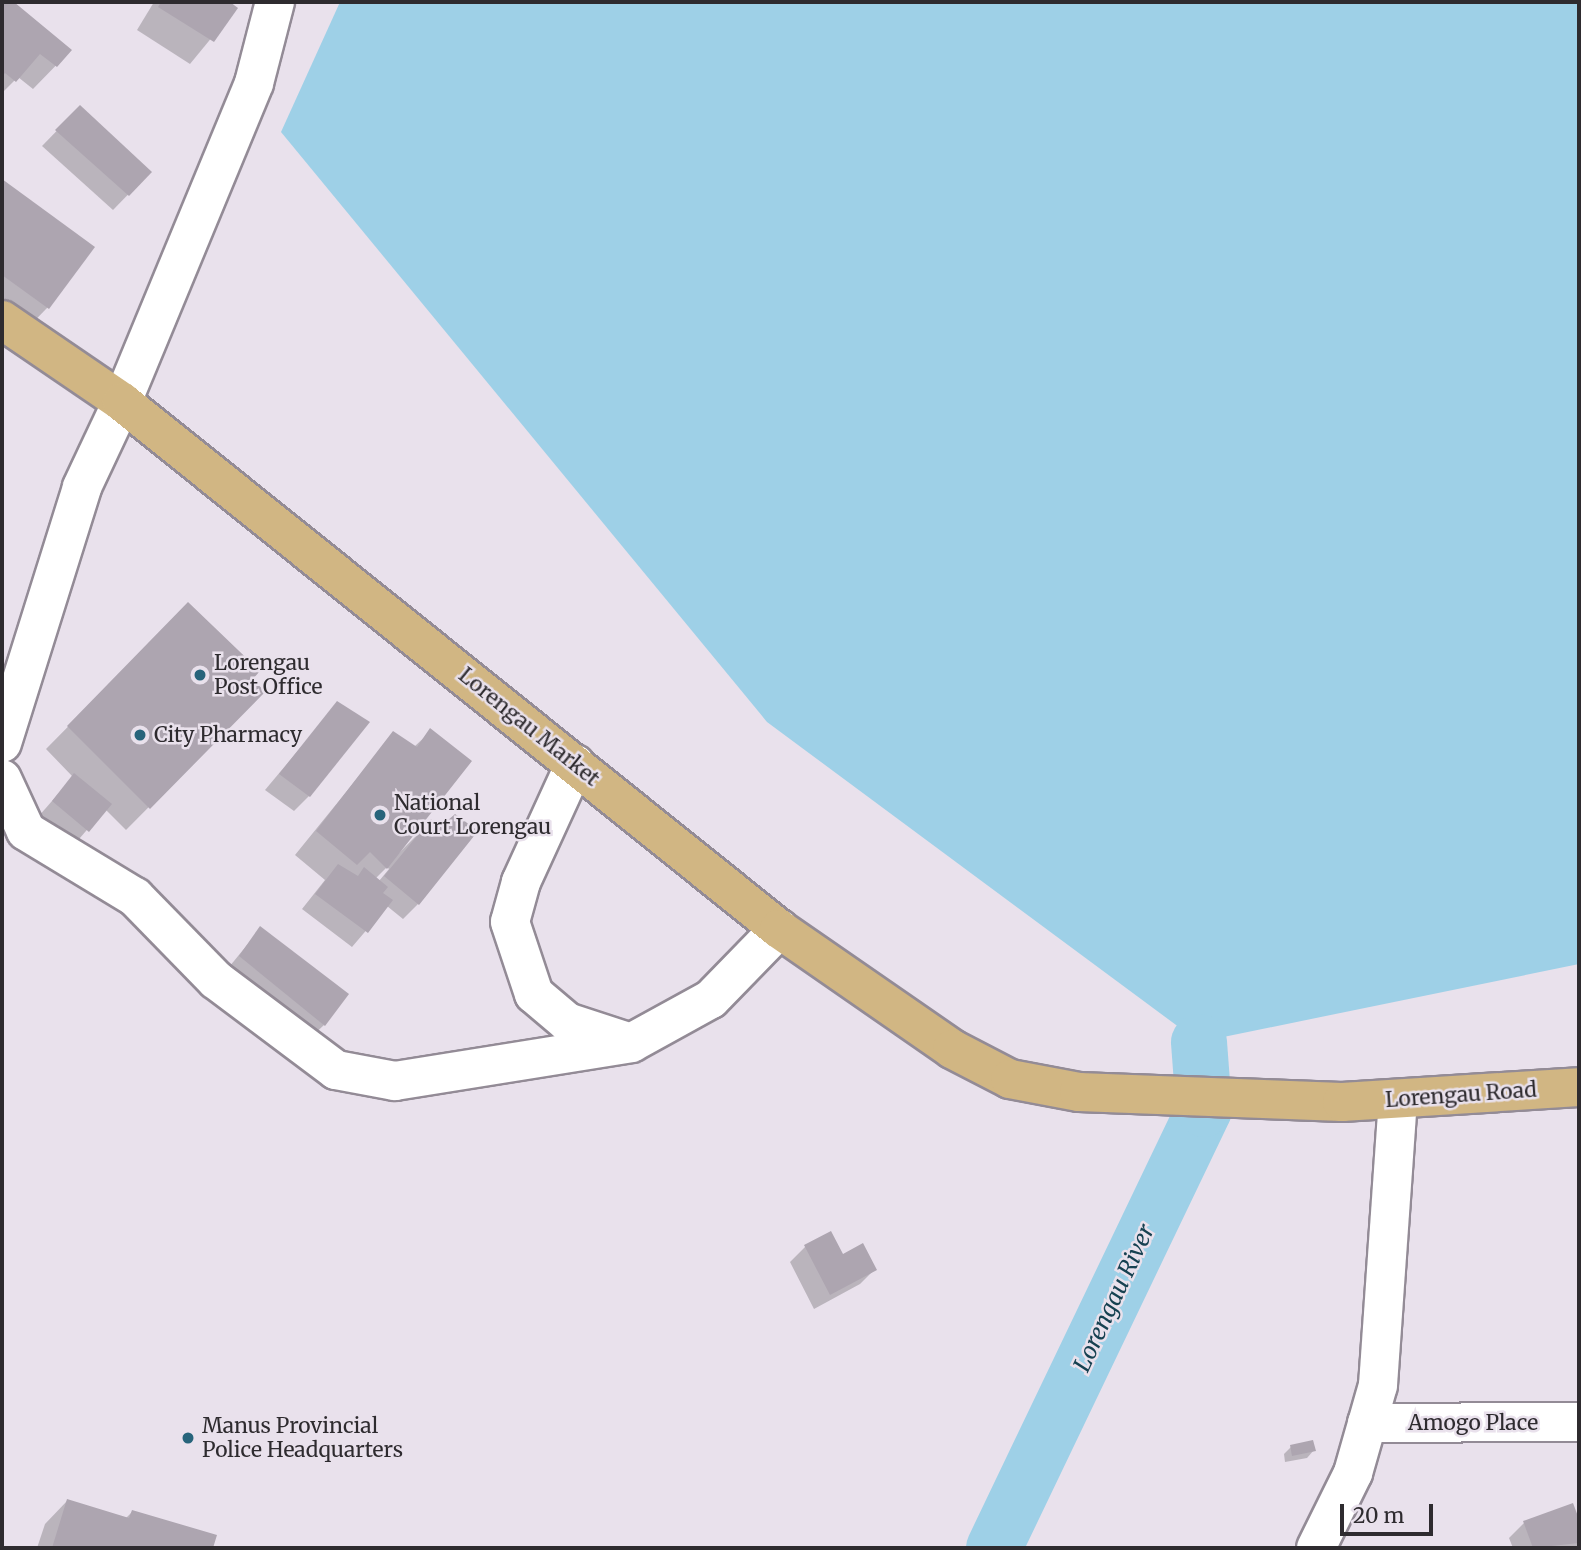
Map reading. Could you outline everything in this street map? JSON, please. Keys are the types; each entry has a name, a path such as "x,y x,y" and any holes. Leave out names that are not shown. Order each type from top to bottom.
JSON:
{"main road":[{"name":"Lorengau Market","path":"2,320 122,402 779,929 952,1049 1010,1079 1079,1092"},
{"name":"Lorengau Road","path":"1079,1092 1342,1102 1579,1087"}],"street":[{"path":"2,744 82,486 122,402 254,83 275,2"},
{"path":"575,764 521,882 510,922 534,994 567,1023 631,1043"},
{"path":"2,779 26,831 135,897 216,980 336,1070 395,1082 631,1043 711,999 779,929"},
{"path":"1316,1548 1353,1473 1378,1385 1398,1100"},
{"name":"Amogo Place","path":"1367,1423 1579,1422"}],"water":[{"path":"340,2 1579,2 1579,964 1199,1042 767,722 281,132"}],"building":[{"path":"2,2 14,2 72,50 57,67 40,54 16,82 5,73 2,77"},
{"path":"161,2 230,2 238,8 214,42 158,7"},
{"path":"80,105 152,172 129,196 55,130"},
{"path":"2,179 95,247 49,309 2,275"},
{"path":"188,602 260,671 253,679 265,692 150,809 67,726"},
{"path":"337,701 370,722 310,797 279,774"},
{"path":"430,728 472,761 387,869 370,852 357,865 316,831 393,731 417,747"},
{"path":"74,773 112,804 89,832 52,801"},
{"path":"455,814 478,831 419,905 384,876 431,819 438,829"},
{"path":"338,864 358,876 364,867 388,887 383,893 393,900 368,933 315,894"},
{"path":"260,926 349,994 325,1026 239,956"},
{"path":"831,1231 843,1254 863,1243 877,1270 830,1295 804,1245"},
{"path":"1313,1440 1316,1451 1292,1456 1290,1445"},
{"path":"67,1499 129,1518 132,1510 217,1535 213,1548 52,1548"},
{"path":"1573,1503 1579,1519 1579,1543 1533,1548 1523,1521"}],"waterway":[{"name":"Lorengau River","path":"994,1548 1204,1109 1199,1042"}],"place":[{"name":"Lorengau Post Office","path":"200,675"},
{"name":"City Pharmacy","path":"140,735"},
{"name":"National Court Lorengau","path":"380,815"},
{"name":"Manus Provincial Police Headquarters","path":"188,1438"}]}
